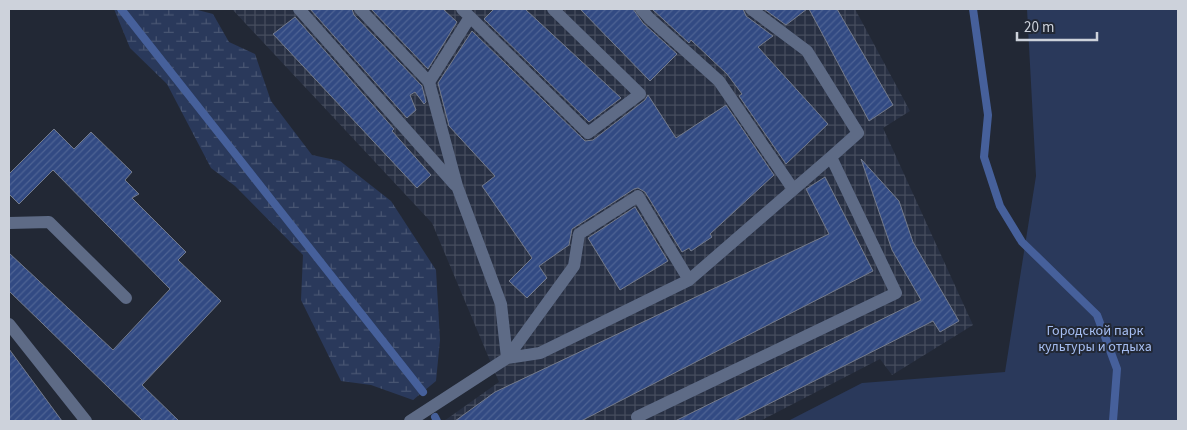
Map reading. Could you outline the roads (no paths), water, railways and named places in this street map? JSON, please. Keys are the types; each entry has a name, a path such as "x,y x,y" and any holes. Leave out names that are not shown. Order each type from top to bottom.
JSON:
{"lane":[{"path":"299,9 457,186"},
{"path":"360,9 429,82 457,186 501,304 507,358"},
{"path":"429,82 466,13 588,133 640,94 553,9"},
{"path":"641,9 719,81 793,189"},
{"path":"507,358 540,353 689,280 858,133 807,51 751,9"},
{"path":"637,417 896,293 830,157"},
{"path":"410,421 507,358 574,266 579,234 638,196 689,280"},
{"path":"9,224 49,222 126,298"},
{"path":"9,324 86,421"}],"waterway":[{"path":"121,9 423,392"},
{"path":"973,9 988,115 984,157 1000,206 1022,242 1097,315 1117,369 1113,421"},
{"path":"435,417 437,421"}],"park label":[{"name":"Городской парк культуры и отдыха","path":"1095,338"}]}
